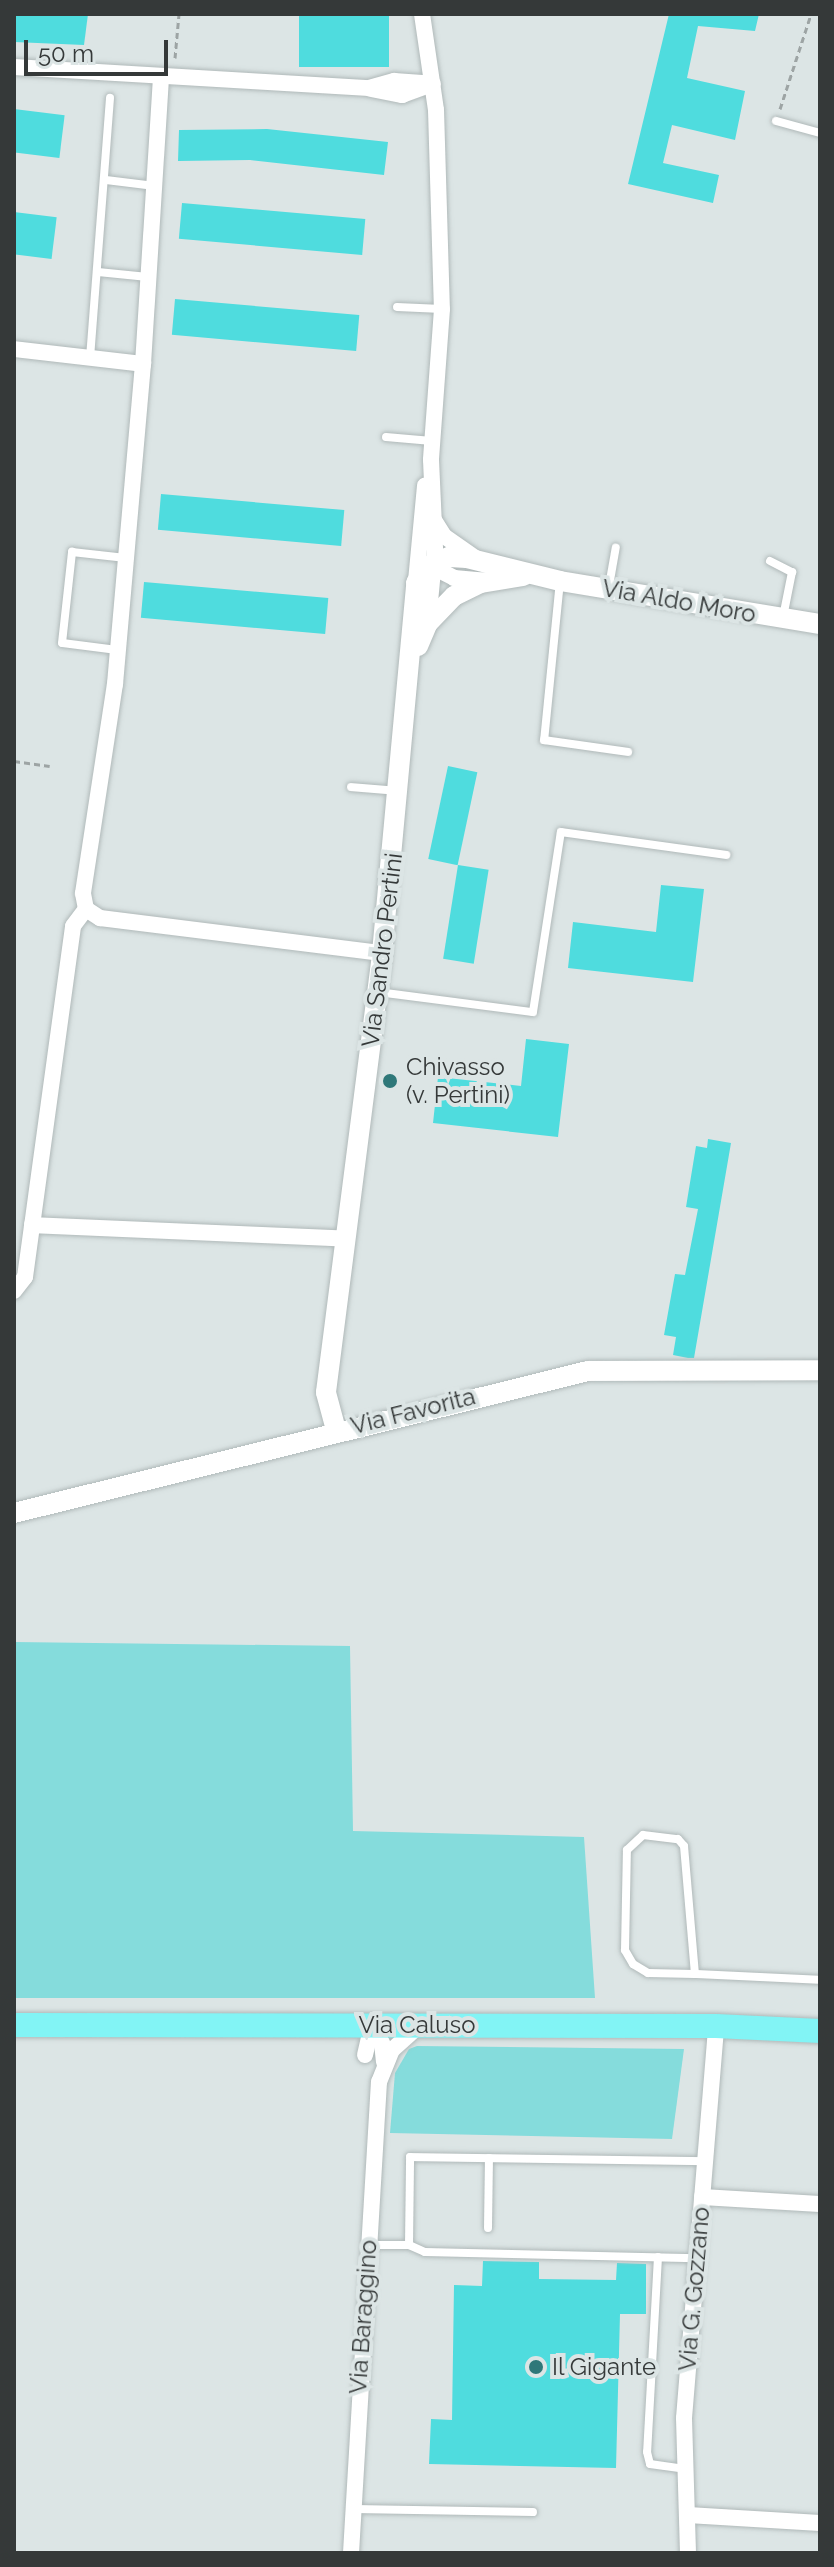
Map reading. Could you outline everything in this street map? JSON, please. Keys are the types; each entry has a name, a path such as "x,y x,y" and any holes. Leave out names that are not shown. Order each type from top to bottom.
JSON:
{"main road":[{"name":"Via Caluso","path":"14,2025 716,2026 820,2031"}],"street":[{"path":"422,14 436,123 442,309 431,460 428,623"},
{"path":"398,88 428,47"},
{"path":"14,67 161,79 369,88 433,84"},
{"path":"161,79 156,186 127,559 118,650 83,893 86,909 100,918 382,953"},
{"path":"398,88 436,123"},
{"path":"14,349 143,364"},
{"path":"413,658 416,583 429,563 434,520 431,460"},
{"path":"434,520 458,548 480,561"},
{"name":"Via Aldo Moro","path":"429,563 449,557 480,561 560,581 820,624"},
{"path":"429,563 454,578 488,581 539,576"},
{"path":"413,658 428,623 454,596 488,581"},
{"name":"Via Sandro Pertini","path":"336,1430 326,1392 382,953 413,658"},
{"path":"14,1291 25,1277 73,926 86,909"},
{"path":"32,1225 347,1239"},
{"name":"Via Favorita","path":"14,1513 336,1430 588,1371 820,1370"},
{"path":"339,2024 365,2055 379,2082"},
{"path":"365,2055 372,2025"},
{"path":"372,2025 382,2043 384,2064"},
{"name":"Via Baraggino","path":"351,2553 379,2082 392,2050 420,2025"},
{"name":"Via G. Gozzano","path":"688,2553 685,2469 696,2258 716,2026"},
{"path":"702,2197 820,2204"},
{"path":"688,2515 820,2523"}],"lane":[{"path":"90,359 110,98"},
{"path":"776,121 820,133"},
{"path":"106,180 156,186"},
{"path":"98,272 149,277"},
{"path":"397,307 442,309"},
{"path":"386,437 432,441"},
{"path":"609,589 616,548"},
{"path":"118,650 62,643 72,552 127,559"},
{"path":"770,561 792,572 782,618"},
{"path":"560,581 544,740 628,752"},
{"path":"351,787 400,792"},
{"path":"377,992 533,1012 561,832 726,855"},
{"path":"695,1974 684,1846 678,1839 643,1835 627,1850 625,1950 633,1964 648,1973 820,1980"},
{"path":"409,2245 410,2157 705,2161"},
{"path":"488,2228 489,2158"},
{"path":"368,2245 409,2245 425,2252 696,2258"},
{"path":"658,2257 647,2452 650,2464 685,2469"},
{"path":"353,2509 533,2512"}],"path":[{"path":"161,79 174,67 179,14"},
{"path":"776,121 811,14"},
{"path":"14,761 50,766"}],"shaded area":[{"path":"14,1642 350,1646 353,1831 584,1837 595,1998 14,1998"},
{"path":"417,2046 684,2049 672,2139 390,2133 395,2073 409,2049"}],"building":[{"path":"14,14 88,14 84,45 14,42"},
{"path":"299,14 389,14 389,67 299,67"},
{"path":"669,14 759,14 755,31 698,26 687,78 745,91 735,140 672,125 663,163 719,175 713,203 628,184"},
{"path":"14,109 65,115 59,158 14,152"},
{"path":"267,129 388,142 384,175 250,160 178,161 179,130"},
{"path":"182,203 365,219 362,255 179,239"},
{"path":"14,212 57,217 52,259 14,254"},
{"path":"175,299 359,315 356,351 172,335"},
{"path":"161,494 344,510 341,546 158,530"},
{"path":"144,582 328,598 325,634 141,618"},
{"path":"448,766 477,772 458,865 428,859"},
{"path":"458,865 489,870 474,964 443,959"},
{"path":"661,885 704,889 693,982 568,968 573,922 656,932"},
{"path":"526,1039 569,1044 558,1137 433,1123 438,1077 521,1086"},
{"path":"708,1139 731,1143 694,1358 688,1358 673,1355 676,1337 664,1335 675,1274 685,1275 698,1209 686,1207 696,1146 707,1148"},
{"name":"Il Gigante","path":"483,2261 539,2262 539,2279 616,2280 617,2263 646,2264 646,2314 620,2314 616,2468 429,2464 431,2419 452,2420 454,2285 482,2286"}],"place":[{"name":"Chivasso (v. Pertini)","path":"390,1081"},
{"name":"Il Gigante","path":"536,2367"}]}
